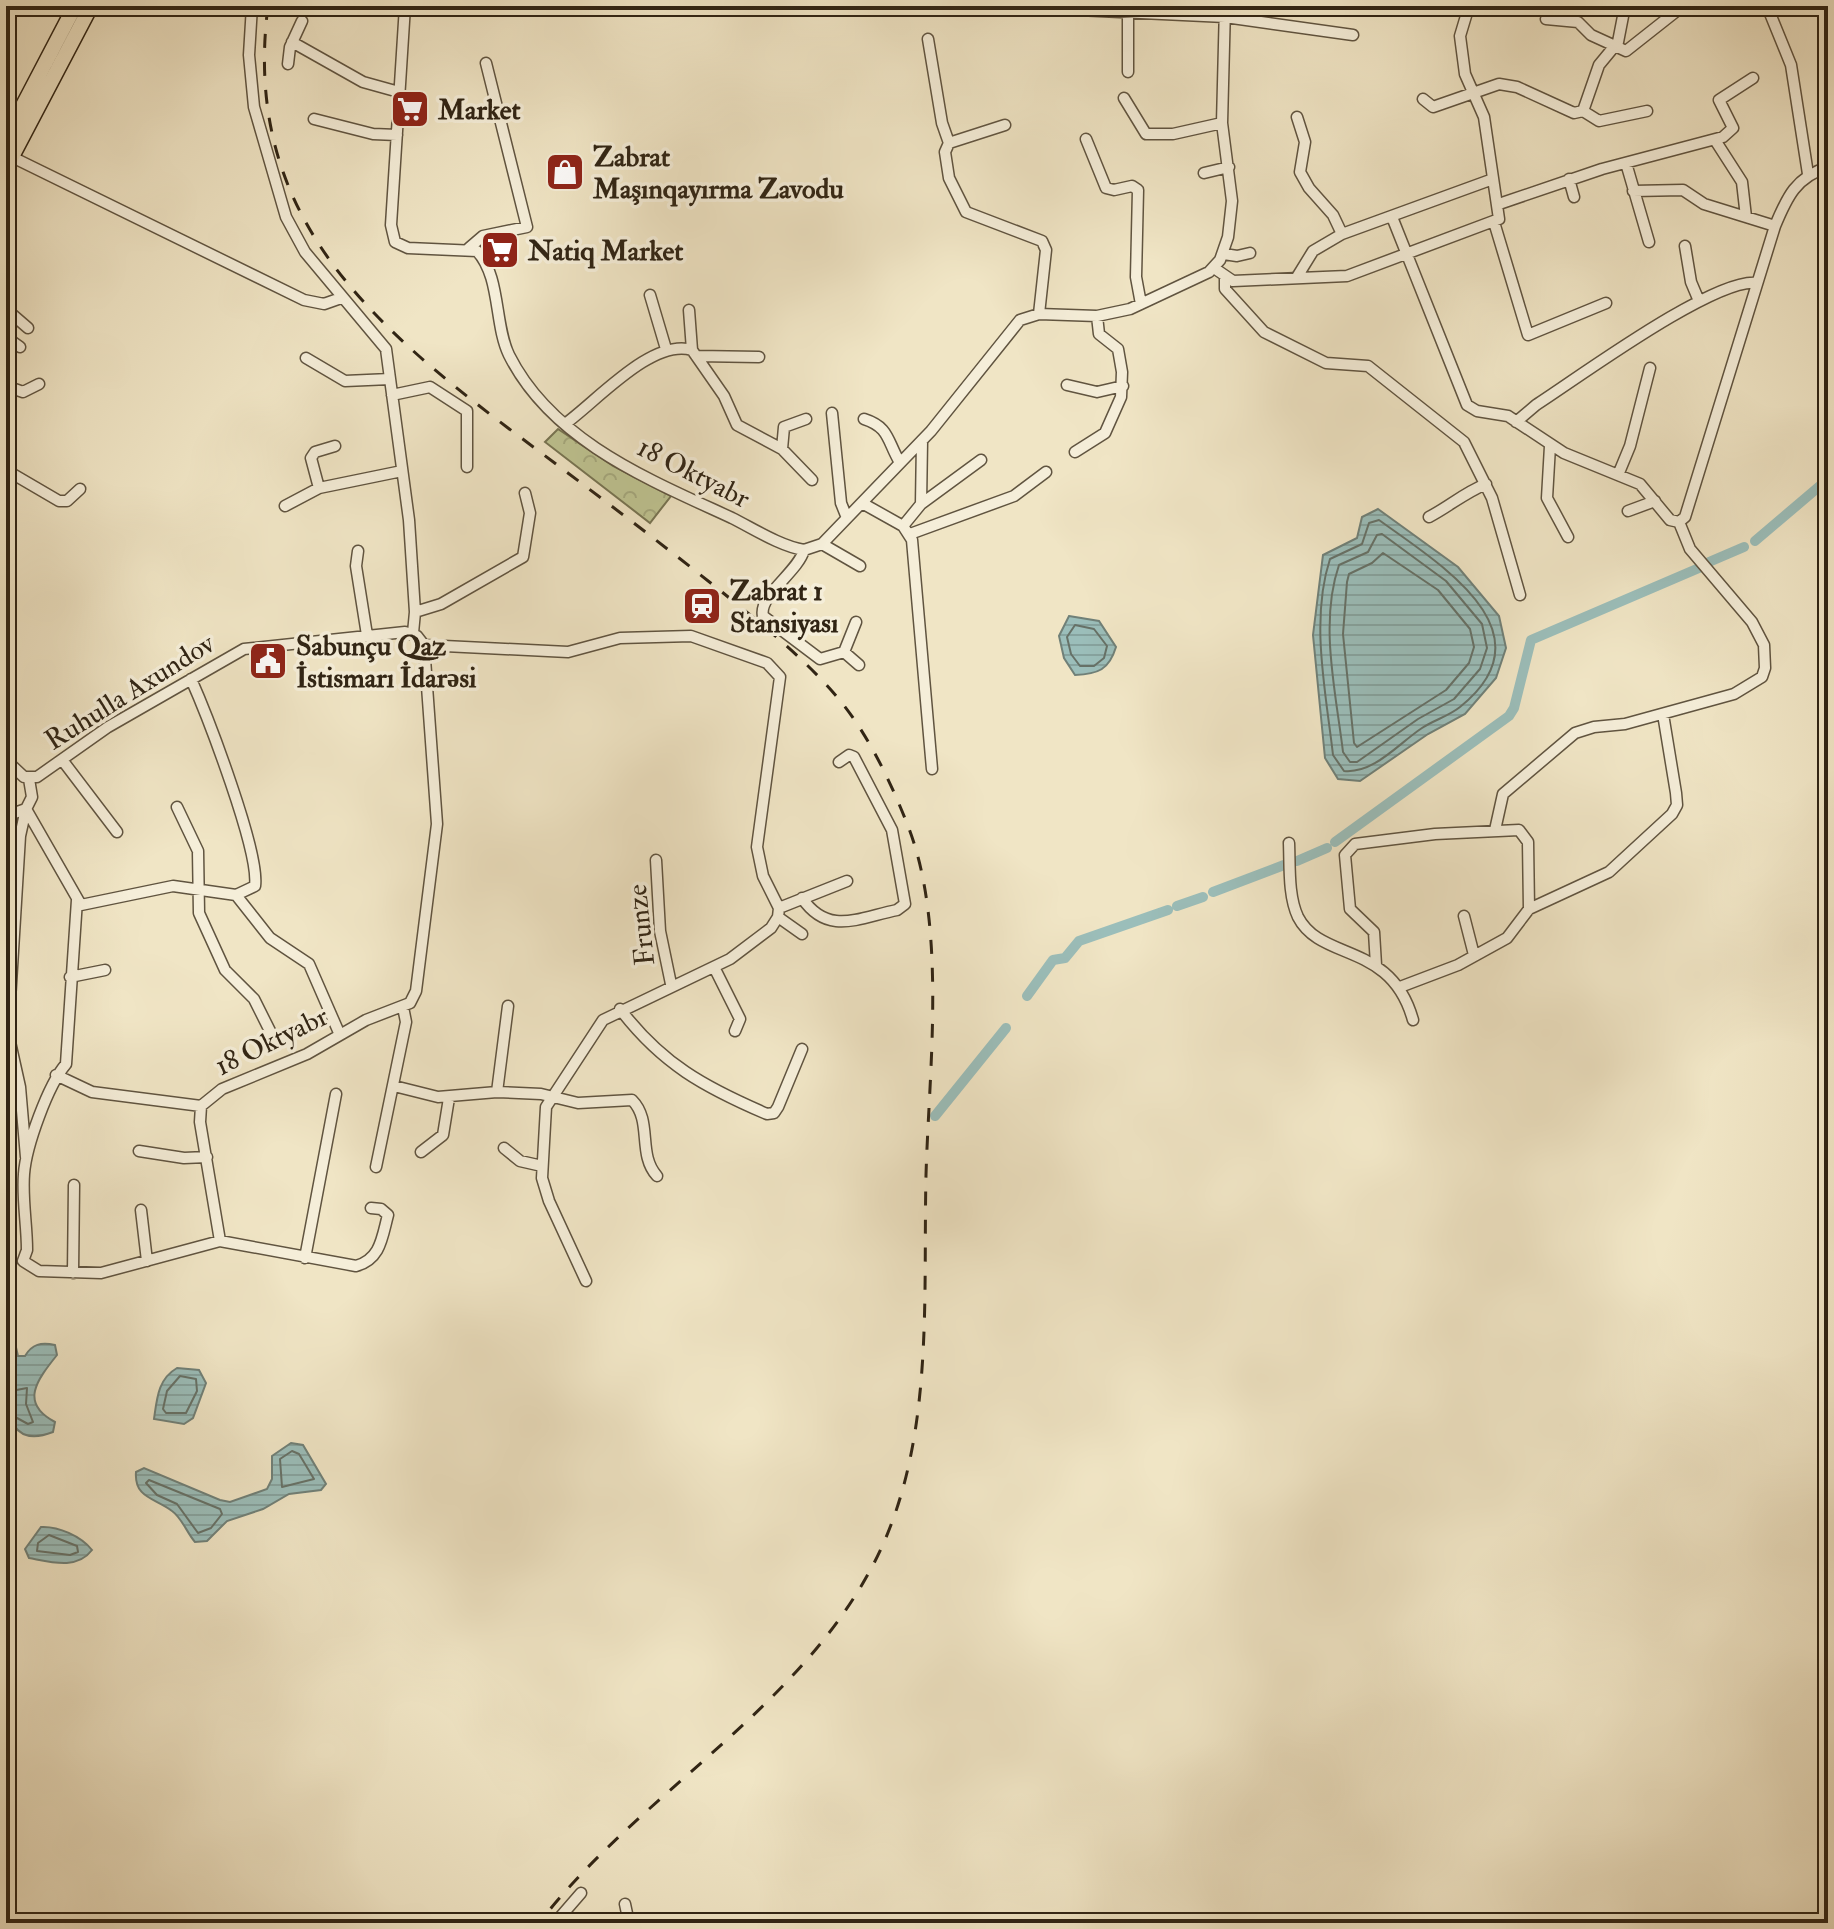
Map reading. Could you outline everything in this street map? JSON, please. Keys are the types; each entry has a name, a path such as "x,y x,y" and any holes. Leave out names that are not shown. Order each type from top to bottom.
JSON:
{"main road":[{"path":"6,138 75,6"},
{"path":"9,162 91,6"}],"street":[{"path":"252,6 249,46 251,86 269,169 293,233 341,298 384,345 402,471 415,612 413,633 424,645 437,824 416,991 403,1007 406,1022 376,1167"},
{"path":"405,6 391,225 395,242 408,248 469,248 483,236 527,227 486,63"},
{"path":"1214,268 1225,279 1242,281 1297,277 1315,280 1347,276 1499,219 1484,117 1465,74 1460,36 1469,6 1486,6"},
{"path":"1583,111 1599,65 1614,48 1623,26 1625,6"},
{"path":"1546,19 1578,22 1587,33 1620,51 1632,48 1683,6"},
{"path":"1767,6 1791,65 1808,174"},
{"path":"1819,6 1828,20"},
{"path":"1057,9 1225,11 1353,35"},
{"path":"844,652 820,659 814,657 762,613 764,603 797,566 804,550 822,544 899,461 922,441 1012,327 1039,314 1097,316 1141,304 1214,268 1224,254 1232,201 1222,123 1225,11"},
{"path":"1128,12 1128,72"},
{"path":"288,64 292,42 302,21"},
{"path":"928,39 942,123 949,143 945,152 949,178 966,212 1008,226 1045,246 1039,314"},
{"path":"292,42 363,82 399,92"},
{"path":"1499,204 1569,179 1715,140 1733,128 1719,100 1753,78"},
{"path":"1423,99 1433,107 1490,87 1508,85 1574,113 1583,111 1599,121 1647,111"},
{"path":"1124,98 1146,134 1173,134 1222,123"},
{"path":"1297,117 1305,142 1300,172 1309,188 1333,215 1342,234"},
{"path":"314,119 373,134 397,135"},
{"path":"949,143 1005,125"},
{"path":"1086,139 1106,188 1114,190 1132,186 1138,190 1136,277 1141,304"},
{"path":"1715,140 1742,182 1746,217"},
{"path":"9,162 304,300 324,304 341,298"},
{"path":"1626,163 1649,242"},
{"path":"1204,173 1229,167"},
{"path":"1679,522 1685,517 1775,226 1794,187 1808,174 1828,167"},
{"path":"1297,277 1313,251 1342,234 1493,179"},
{"path":"1569,179 1574,197"},
{"path":"1633,191 1683,190 1698,201 1775,226"},
{"path":"1392,217 1467,405 1477,411 1504,414 1550,446 1640,484 1670,520 1679,522"},
{"path":"1494,222 1528,335 1606,303"},
{"path":"1685,246 1691,282 1699,301"},
{"name":"18 Oktyabr","path":"469,248 481,256 487,268 507,352 565,424 610,457 674,491 804,550"},
{"path":"1224,254 1237,256 1250,253"},
{"path":"1225,279 1225,289 1264,332 1326,363 1368,366 1431,414 1469,449 1486,484 1520,595"},
{"path":"1516,422 1536,405 1699,301 1735,284 1757,283"},
{"path":"650,295 666,349"},
{"path":"6,309 28,328"},
{"path":"689,310 695,353 724,396 737,425 782,449 812,480"},
{"path":"1075,452 1105,433 1117,409 1123,386 1118,349 1099,334 1097,316"},
{"path":"6,337 20,347"},
{"path":"565,424 652,354 666,349 759,357"},
{"path":"306,358 345,381 356,383 390,379"},
{"path":"1618,475 1630,446 1650,368"},
{"path":"6,386 23,392 39,384"},
{"path":"1067,385 1097,392 1123,386"},
{"path":"392,395 434,387 467,411 467,467"},
{"path":"832,413 841,503 847,518"},
{"path":"782,449 784,427 806,419"},
{"path":"864,419 881,425 888,432 899,461"},
{"path":"921,504 922,441"},
{"path":"319,488 311,458 315,452 335,446"},
{"path":"1550,446 1547,498 1568,537"},
{"path":"932,769 906,530 921,504 981,460"},
{"path":"6,470 59,501 67,501 80,489"},
{"path":"285,506 319,488 402,471"},
{"path":"862,503 906,530 1014,496 1046,472"},
{"path":"1429,517 1450,505 1457,496 1486,484"},
{"path":"415,612 441,604 523,557 530,513 525,493"},
{"path":"1628,511 1655,501"},
{"path":"1495,830 1503,794 1564,740 1585,729 1625,724 1749,688 1762,677 1765,668 1764,645 1752,622 1690,549 1679,522"},
{"path":"822,544 860,566"},
{"path":"358,551 356,566 367,635"},
{"path":"844,652 856,622"},
{"name":"Ruhulla Axundov","path":"6,760 29,779 63,761 108,727 244,649 413,633"},
{"path":"424,645 568,652 620,638 691,636 767,663 780,677 780,686 757,857 779,913 802,934"},
{"path":"844,652 859,665"},
{"path":"26,809 77,900 87,905 162,887 236,895 255,886 249,843 206,712 191,679"},
{"path":"1400,987 1458,965 1513,933 1529,909 1609,872 1672,814 1677,805 1676,793 1663,714"},
{"path":"802,898 819,919 830,923 897,910 905,904 892,830 854,757 849,755 839,762"},
{"path":"63,761 117,832"},
{"path":"29,779 32,797 20,836 8,1033 20,1087 26,1157 27,1250 23,1261 39,1271 101,1273 220,1241 348,1266 372,1259 379,1248 388,1215 381,1209 371,1208"},
{"path":"177,807 196,843 199,913 217,957 233,982 254,999 271,1033"},
{"path":"6,816 26,809"},
{"path":"1376,965 1374,932 1350,909 1345,855 1348,848 1395,838 1519,830 1527,835 1529,909"},
{"path":"1289,843 1291,884 1299,918 1322,939 1376,965 1400,987 1413,1020"},
{"name":"Frunze","path":"656,860 660,931 671,984"},
{"path":"586,1281 549,1201 542,1166 544,1117 551,1096 571,1071 596,1027 620,1009 714,967 771,928 779,913 802,898 847,881"},
{"path":"236,895 270,938 309,964 340,1035"},
{"path":"26,1157 56,1075 66,1064 77,900"},
{"path":"1464,916 1474,955"},
{"path":"714,967 740,1019 735,1031"},
{"path":"70,977 105,970"},
{"path":"497,1092 508,1006"},
{"name":"18 Oktyabr","path":"220,1241 201,1106 222,1089 307,1054 366,1020 403,1007"},
{"path":"620,1009 647,1041 690,1079 767,1114 774,1113 778,1107 802,1049"},
{"path":"56,1075 92,1092 201,1106"},
{"path":"394,1086 449,1098 497,1092 551,1096 578,1103 632,1100 643,1120 646,1159 657,1176"},
{"path":"305,1258 336,1094"},
{"path":"421,1152 443,1135 449,1098"},
{"path":"504,1148 520,1161 542,1166"},
{"path":"139,1151 184,1158 207,1157"},
{"path":"73,1273 74,1185"},
{"path":"141,1210 147,1261"},
{"path":"555,1923 581,1893"},
{"path":"625,1904 629,1923"}],"green space":[{"path":"558,429 613,466 671,496 650,523 545,442"}],"water":[{"path":"1378,509 1458,567 1499,616 1506,648 1496,678 1465,714 1428,734 1360,781 1338,779 1325,758 1313,635 1323,555 1357,538 1362,517"},
{"path":"1069,616 1099,621 1116,647 1110,661 1102,669 1075,675 1064,658 1059,636"},
{"path":"6,1341 15,1343 18,1356 25,1356 37,1345 55,1345 57,1355 43,1373 35,1391 37,1407 55,1422 53,1432 28,1436 14,1426 6,1384 15,1383 16,1372 6,1366"},
{"path":"177,1368 199,1370 206,1383 193,1418 184,1424 154,1419 162,1383"},
{"path":"291,1443 303,1445 326,1484 321,1490 289,1494 263,1509 227,1521 207,1541 195,1542 176,1514 142,1492 136,1481 136,1472 144,1468 230,1502 267,1489 272,1479 272,1456"},
{"path":"41,1527 69,1533 92,1550 71,1562 29,1558 25,1549"}],"waterway":[{"path":"1755,541 1828,479"},
{"path":"1709,562 1744,547"},
{"path":"1335,842 1509,716 1514,708 1531,640 1699,568"},
{"path":"1297,861 1327,848"},
{"path":"1213,892 1284,865"},
{"path":"1177,906 1203,897"},
{"path":"1027,996 1053,960 1065,958 1079,941 1168,910"},
{"path":"935,1116 1006,1028"}],"railway":[{"path":"268,6 265,78 274,142 294,199 324,251 361,299 405,344 508,428 738,605 785,644 829,688 862,731 895,794 920,865 928,908 933,998 922,1374 907,1472 893,1520 873,1565 841,1617 802,1665 760,1709 623,1833 539,1923"}],"place":[{"name":"Market","path":"410,109"},
{"name":"Zabrat Maşınqayırma Zavodu","path":"565,172"},
{"name":"Natiq Market","path":"500,250"},
{"name":"Zabrat 1 Stansiyası","path":"702,606"},
{"name":"Sabunçu Qaz İstismarı İdarəsi","path":"268,661"}]}
